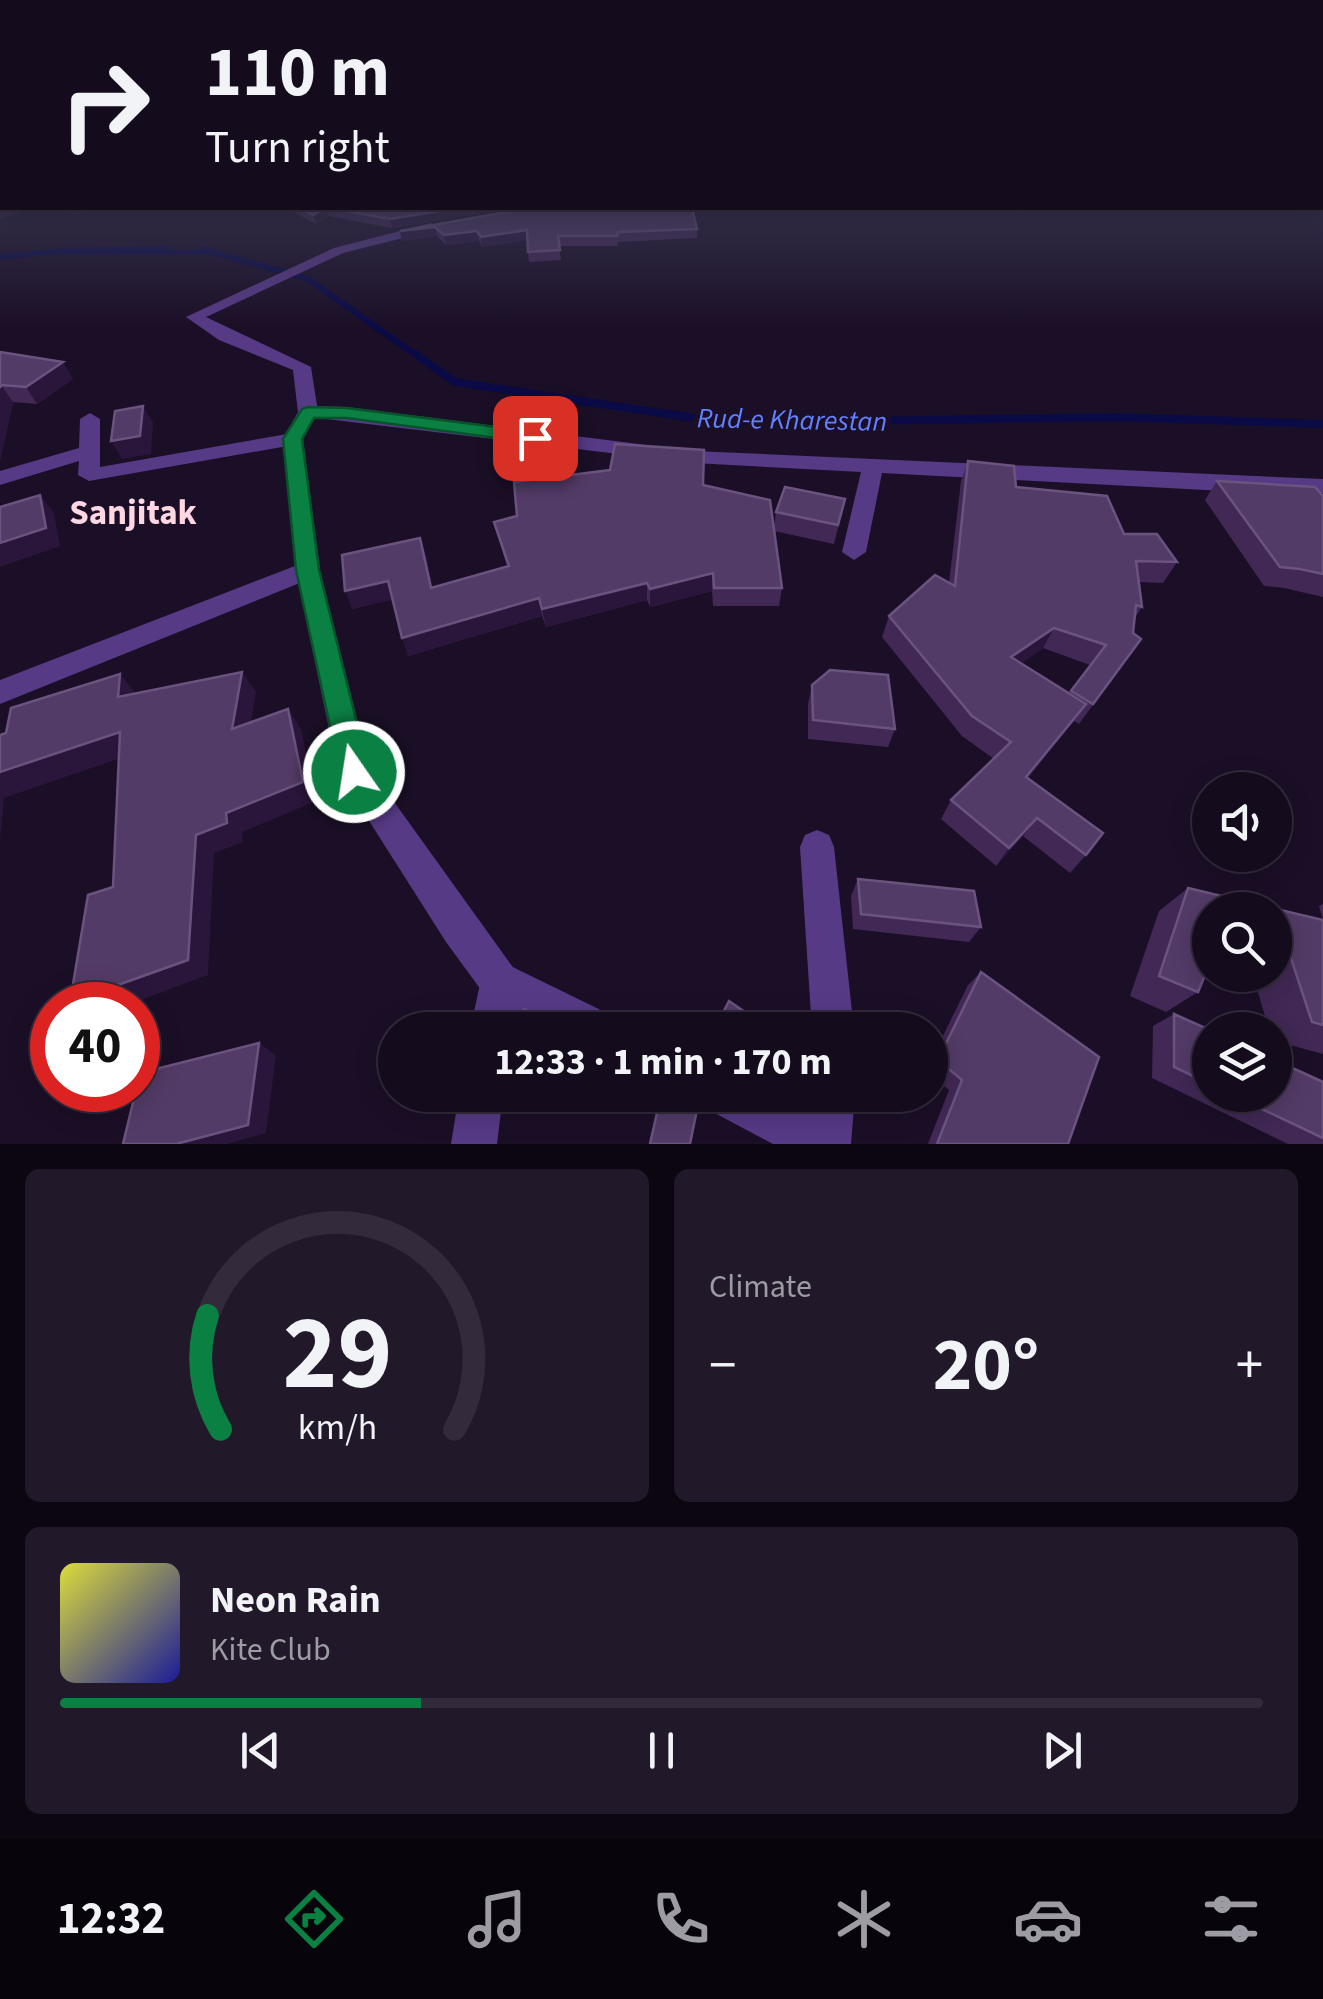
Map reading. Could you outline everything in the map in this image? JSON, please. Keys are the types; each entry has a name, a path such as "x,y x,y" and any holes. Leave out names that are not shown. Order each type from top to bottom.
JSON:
{"street":[{"path":"448,225 375,238 322,256 194,317 225,336 302,367 308,412 292,439 308,570 354,772 459,929 498,980 561,1012"},
{"path":"308,412 347,413 694,457 1300,488 1323,486"},
{"path":"90,419 89,475 292,439"},
{"path":"0,478 88,452"},
{"path":"854,552 873,464"},
{"path":"0,692 308,570"},
{"path":"817,847 832,1012"},
{"path":"494,1012 498,980"},
{"path":"474,1144 479,1112"},
{"path":"757,1112 820,1144"},
{"path":"828,1144 831,1112"}],"building":[{"path":"448,222 695,222 697,229 558,236 560,250 528,252 527,230 481,237 477,231 444,235 435,227 400,231"},
{"path":"0,352 63,362 26,387 0,388"},
{"path":"143,406 140,436 111,441 115,411"},
{"path":"615,444 704,450 703,485 770,500 782,588 714,588 713,573 650,589 647,583 542,609 539,598 402,638 388,581 345,591 342,555 420,538 431,588 509,566 494,522 517,516 514,482 610,470"},
{"path":"968,461 1014,466 1016,487 1107,496 1124,534 1157,534 1177,562 1136,561 1142,607 1136,605 1133,633 1141,639 1093,704 1071,691 1106,645 1054,628 1011,657 1086,704 1026,777 1103,833 1086,855 1037,818 1009,848 951,800 1011,742 972,716 889,616 935,575 955,586"},
{"path":"1217,481 1315,487 1323,496 1323,574 1280,567"},
{"path":"785,487 845,499 838,525 776,512"},
{"path":"40,495 46,528 0,543 0,507"},
{"path":"830,670 888,675 895,729 813,720 812,685"},
{"path":"242,672 232,729 288,709 303,782 226,813 227,823 196,835 188,960 126,982 73,982 88,895 113,887 120,732 0,772 0,735 6,733 11,708 120,674 118,697"},
{"path":"858,879 974,891 981,927 861,914"},
{"path":"1188,888 1205,892 1192,892 1192,990 1159,976"},
{"path":"1292,913 1323,920 1323,1025 1312,1022 1292,961"},
{"path":"981,972 1099,1057 1068,1144 937,1144 962,1080 948,1068 948,1040"},
{"path":"729,1001 745,1012 723,1012"},
{"path":"1174,1014 1192,1022 1192,1076 1174,1067"},
{"path":"259,1043 248,1125 176,1144 123,1144 131,1112 160,1112 160,1068"},
{"path":"1292,1068 1323,1082 1323,1138 1268,1112 1292,1112"},
{"path":"657,1112 697,1112 690,1144 650,1144"}],"waterway":[{"name":"Rud-e Kharestan","path":"0,257 61,251 168,249"},
{"name":"Rud-e Kharestan","path":"201,249 308,279 417,356"},
{"name":"Rud-e Kharestan","path":"51,252 210,252"},
{"name":"Rud-e Kharestan","path":"414,353 455,382 728,423 1115,417 1323,424"}],"district":[{"name":"Sanjitak","path":"133,512"}],"route":[{"path":"354,772 308,570 292,439 308,412 347,413 535,438"}]}
